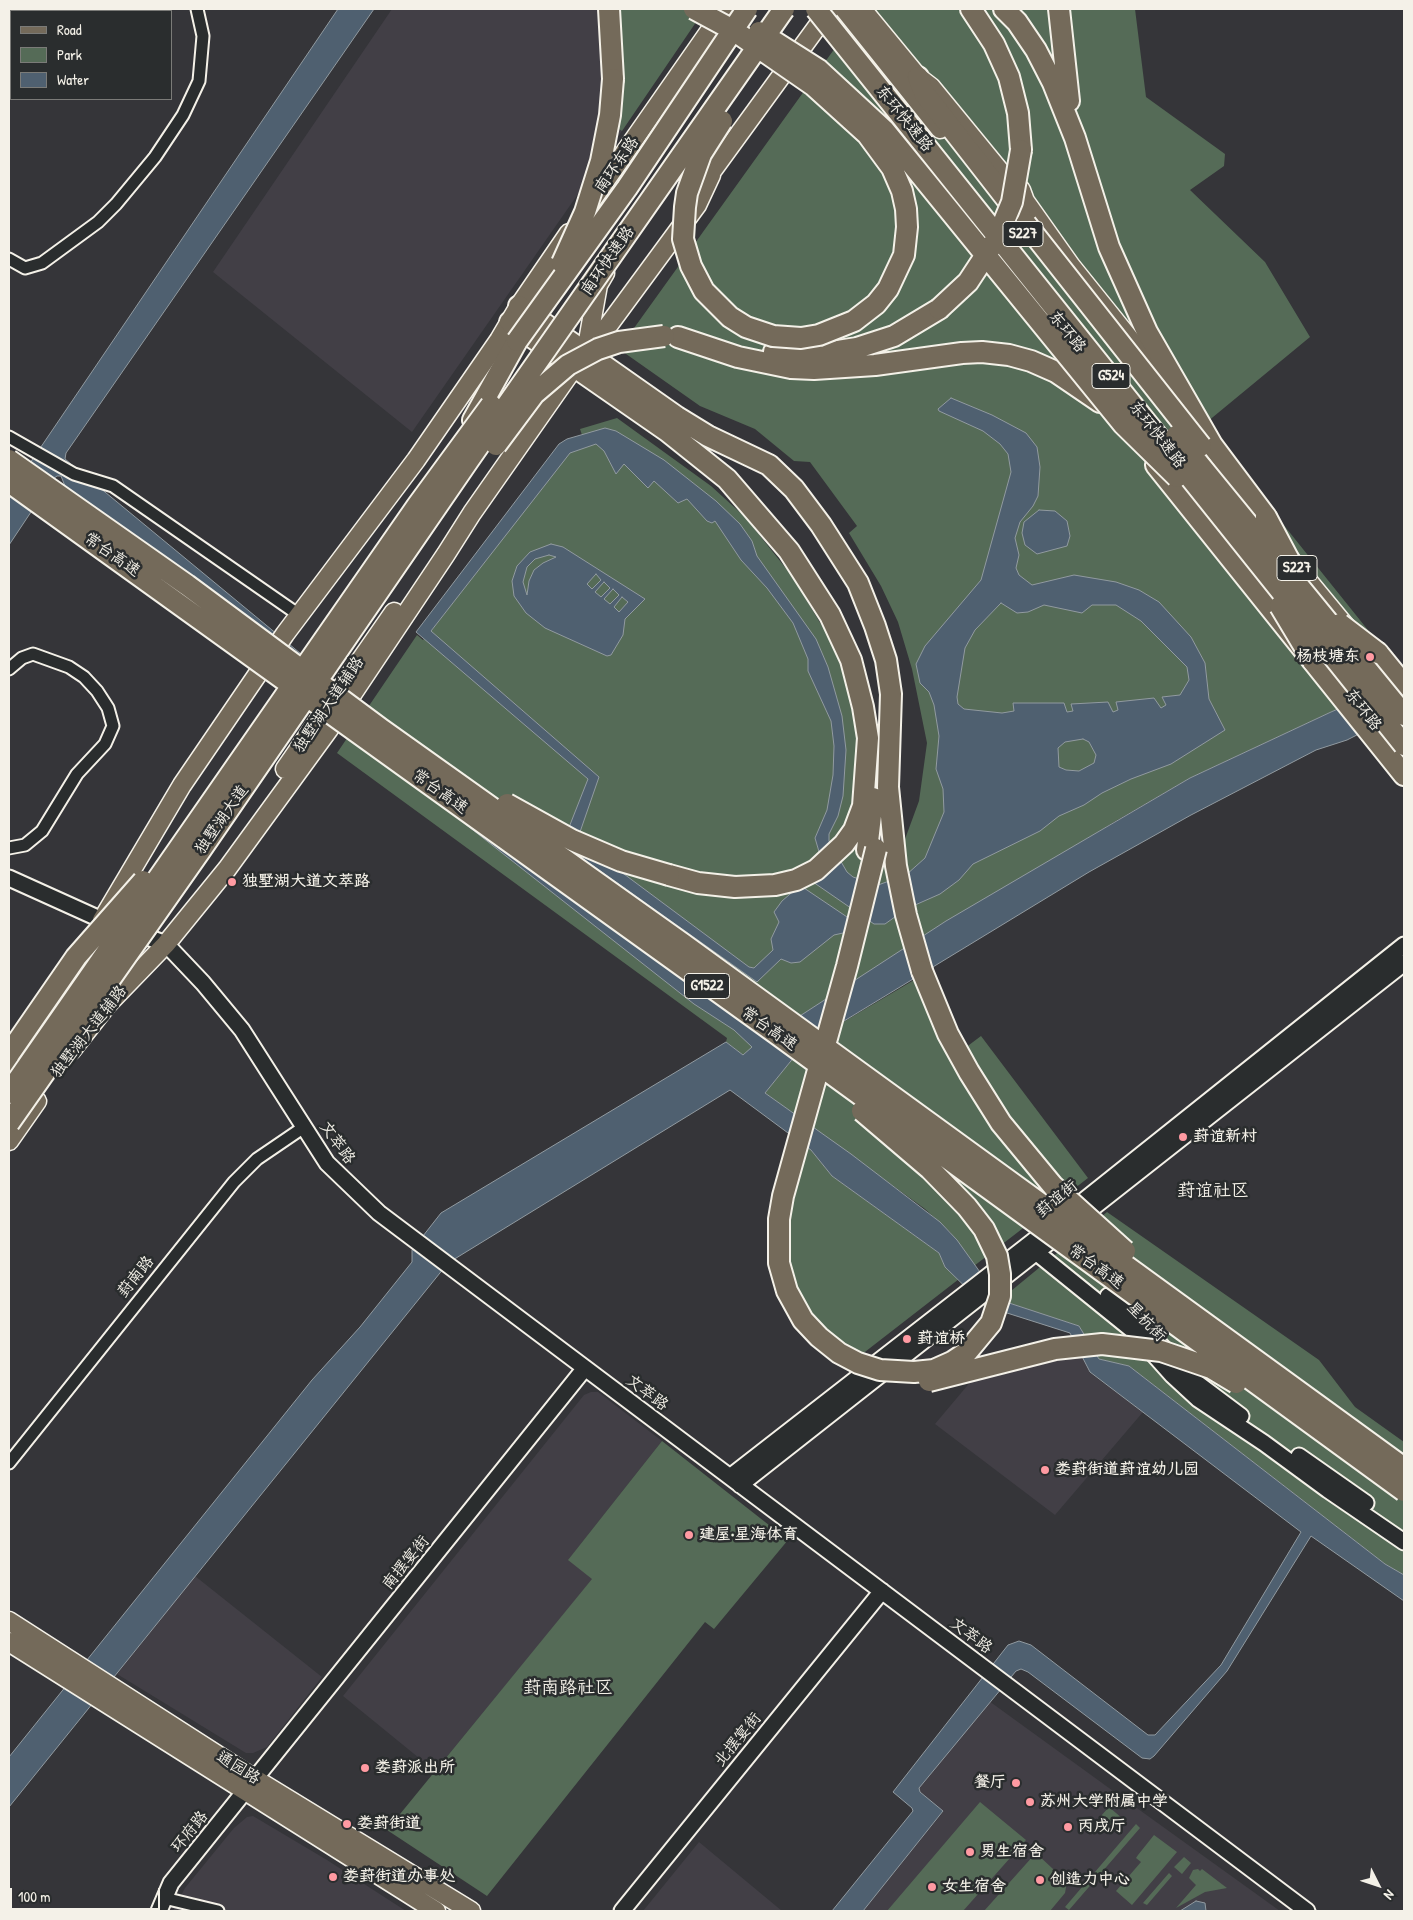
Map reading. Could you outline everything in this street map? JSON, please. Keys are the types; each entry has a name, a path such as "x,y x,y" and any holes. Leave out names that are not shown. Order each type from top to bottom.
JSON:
{"highway":[{"path":"452,456 567,253 585,212 599,167 609,122 613,57 609,9"},
{"path":"694,9 733,30 763,50 770,55 790,68 832,101 879,148 892,168 902,190 907,218 906,246 897,273 888,289 876,304 854,321 828,333 801,338 782,337 755,330 730,317 704,291 691,266 683,239 687,193 702,154 741,91 767,54 772,46 799,9"},
{"path":"723,9 818,70 884,130 1123,424 1404,775"},
{"path":"517,341 627,188 747,9"},
{"name":"南环快速路","path":"425,510 452,456 495,399 767,9"},
{"name":"南环快速路","path":"425,510 784,9"},
{"path":"120,965 198,871 477,472 534,394 559,371 598,349 641,338 678,337 792,354 819,354 851,350 882,341 918,324 968,282 991,250 1003,226 1015,189 1021,150 1018,113 1009,77 994,44 971,9"},
{"path":"1004,9 1017,22 1036,50 1053,83 1075,138 1109,247 1147,332 1212,445 1266,517 1309,599 1378,653 1397,682"},
{"path":"1059,9 1066,83 1075,138"},
{"name":"东环快速路","path":"825,12 1244,534 1404,745"},
{"path":"918,77 924,93 1218,467 1244,534 1313,661"},
{"path":"514,314 580,359 708,436 769,465 794,489 858,583 886,660 891,694 889,734 881,777 879,847 847,966 817,1074 814,1083 783,1196 779,1219 779,1263 787,1291 803,1320 823,1340 849,1359 880,1370 914,1372 942,1367 961,1357 975,1345 987,1330 994,1318 1000,1296 1000,1274 997,1256 989,1238 976,1218 944,1183 908,1149 853,1104 845,1098 838,1093 822,1081 815,1076 807,1070 800,1064 784,1053 686,971"},
{"path":"678,337 738,357 791,368 814,369 875,365 982,352 1010,355 1043,365 1072,380 1098,400 1244,534"},
{"path":"580,359 727,479 789,551 840,633 856,677 868,738 873,804 879,847 906,915 935,1005 969,1072 1002,1124 1037,1168 1071,1204 1271,1372"},
{"name":"常台高速","path":"9,460 187,586 381,729 683,944 1404,1468"},
{"name":"常台高速","path":"9,482 686,971 774,1032 1404,1492"},
{"name":"独墅湖大道","path":"9,1093 196,824 425,510"},
{"name":"独墅湖大道","path":"9,1123 356,627 425,510"},
{"name":"东环快速路","path":"1244,534 1309,599 1404,715"},
{"path":"187,586 280,644 479,788 553,832 620,861 705,884 735,887 775,885 796,880 823,865 838,851 854,830 863,806 868,738"},
{"path":"9,1054 76,957 196,824"},
{"path":"879,847 840,963 773,1206 770,1239 773,1275 790,1315 802,1332 823,1352 846,1368 870,1378 890,1382 919,1382 947,1378 1028,1355 1083,1345 1122,1345 1161,1351 1204,1365 1231,1379 1404,1501"}],"main road":[{"name":"南环东路","path":"514,314 723,9"},
{"path":"580,359 598,285 792,9"},
{"name":"S227","path":"809,9 825,12"},
{"name":"东环路","path":"844,9 1106,337 1205,457 1397,682 1404,700"},
{"path":"862,9 918,77 931,87 1008,181 1021,190 1024,201 1071,266 1192,417 1205,457 1180,477"},
{"path":"580,359 602,334 697,205 711,175 825,12"},
{"name":"东环路","path":"825,12 1180,477 1404,761"},
{"path":"9,1070 57,1000 182,784 267,672 416,460 514,314"},
{"name":"独墅湖大道辅路","path":"9,1141 78,1042 107,1005 166,944 197,906 221,866 325,722 580,359"},
{"path":"290,638 299,615 416,460"},
{"name":"文萃路","path":"9,878 102,920 166,944 204,983 242,1030 320,1153 336,1173 379,1214 1307,1911"},
{"path":"102,920 116,963 115,984 107,1005"},
{"name":"葑谊街","path":"1038,1247 1404,945"},
{"name":"葑谊街","path":"735,1481 1404,963"},
{"name":"星杭街","path":"1038,1247 1128,1312 1205,1391 1270,1434 1334,1482 1404,1529"},
{"name":"星杭街","path":"1038,1247 1121,1320 1198,1399 1404,1542"},
{"name":"南摆宴街","path":"250,1785 585,1368"},
{"name":"北摆宴街","path":"622,1911 882,1591"},
{"name":"通园路","path":"9,1621 71,1671 250,1785 436,1911"},
{"name":"通园路","path":"9,1642 71,1671"},
{"name":"通园路","path":"250,1785 471,1911"},
{"name":"环府路","path":"161,1905 171,1882 250,1785"}],"street":[{"path":"9,259 23,268 34,267 82,235 116,204 163,146 188,107 201,73 203,36 197,9"},
{"path":"9,437 74,474 113,486 299,615"},
{"path":"9,670 22,658 33,654 69,667 84,677 96,691 108,708 113,726 105,744 78,774 42,831 25,845 9,848"},
{"name":"葑南路","path":"9,1463 234,1182 253,1162 304,1128"},
{"path":"161,1905 218,1911"}],"shaded area":[{"path":"392,9 601,9 606,35 603,119 622,131 412,432 213,272"},
{"name":"娄葑街道葑谊幼儿园","path":"1080,1352 1090,1373 1143,1412 1055,1515 935,1424 972,1380"},
{"path":"598,1392 662,1441 569,1559 593,1579 435,1771 343,1696 584,1395"},
{"path":"195,1576 322,1677 267,1747 253,1753 246,1753 117,1674"},
{"name":"苏州大学附属中学","path":"989,1701 1280,1911 863,1911 943,1812 920,1792 919,1788"},
{"path":"253,1816 327,1860 406,1911 173,1911 185,1888 234,1828 247,1817"},
{"path":"699,1842 782,1911 643,1911"}],"green space":[{"path":"601,9 705,9 622,131 603,119 606,84"},
{"path":"863,9 1135,9 1146,97 1225,154 1224,166 1190,190 1265,262 1310,337 1207,422 1242,473 1404,675 1404,680 1190,778 1114,822 766,1038 743,1055 726,1042 727,1038 337,753 417,635 423,640 431,631 582,435 580,429 617,418 711,486 745,517 792,576 837,651 859,722 861,793 844,830 860,847 901,850 919,801 927,743 912,669 898,622 881,586 849,533 857,526 810,462 794,461 755,429 700,406 619,349"},
{"path":"914,980 961,1051 981,1036 1088,1178 974,1266 950,1232 925,1209 765,1093 803,1046"},
{"path":"805,1145 832,1176 939,1253 945,1267 959,1279 861,1355 849,1350 819,1326 803,1301 791,1272 786,1246 790,1200"},
{"path":"1107,1212 1319,1360 1355,1407 1404,1442 1404,1575 1385,1564 1129,1366 1099,1359 1079,1326 1000,1300"},
{"path":"662,1441 788,1540 714,1629 705,1622 487,1896 387,1830 592,1579 568,1560"},
{"path":"980,1802 1026,1840 963,1911 887,1911"},
{"path":"1109,1807 1123,1819 1115,1829 1101,1816"},
{"path":"1136,1824 1140,1828 1069,1910 1065,1907"},
{"path":"1154,1835 1177,1852 1132,1905 1116,1891 1141,1862 1136,1858"},
{"name":"创造力中心","path":"1034,1855 1038,1855 1067,1882 1065,1893 1050,1911 984,1911"},
{"path":"1184,1857 1191,1863 1182,1874 1174,1867"},
{"path":"1198,1869 1200,1871 1202,1869 1227,1888 1205,1892 1176,1908 1196,1885 1189,1878 1193,1870"},
{"path":"1169,1873 1172,1876 1147,1905 1143,1903"}],"water":[{"path":"338,9 374,9 66,453 65,459 766,1038 946,921 1190,778 1404,680 1404,711 1347,740 1316,750 1191,815 1089,872 803,1046 765,1093 851,1154 940,1222 957,1240 1000,1300 1079,1326 1099,1359 1129,1366 1385,1564 1404,1575 1404,1601 1311,1536 1227,1671 1150,1759 1142,1758 1028,1672 1021,1669 1016,1671 919,1788 920,1792 943,1811 863,1911 832,1911 913,1811 893,1792 1008,1645 1019,1641 1031,1645 1148,1735 1155,1735 1221,1665 1301,1532 1090,1372 1070,1333 985,1306 945,1267 939,1253 832,1176 811,1150 730,1090 448,1263 9,1807 9,1757 312,1380 360,1327 412,1262 412,1250 441,1213 726,1042 743,1055 752,1047 734,1030 694,1004 431,797 69,496 61,476 53,479 9,545 9,494"},
{"path":"951,398 992,415 1026,433 1037,447 1040,467 1038,496 1033,506 1020,522 1015,538 1019,555 1016,568 1019,575 1032,585 1074,575 1116,582 1139,590 1159,602 1191,637 1205,663 1209,699 1225,730 1171,764 1131,779 1102,793 1084,805 1059,816 1040,831 973,864 959,880 940,894 906,909 885,924 874,924 813,882 820,855 815,838 827,810 833,775 834,746 831,721 808,671 808,659 793,623 767,588 741,560 715,521 712,523 707,521 687,499 678,503 654,481 648,488 624,464 616,474 604,451 596,444 570,453 431,631 599,777 580,832 589,848 749,967 754,968 773,950 771,939 779,922 774,912 782,901 797,888 804,888 853,921 852,931 834,935 800,962 791,963 781,959 757,982 568,848 564,840 588,779 416,632 559,444 567,439 605,428 616,431 664,460 716,501 740,524 752,541 757,556 816,639 828,667 842,716 846,750 843,796 838,816 829,834 829,841 847,872 853,877 878,885 906,875 925,858 944,812 943,789 936,769 939,736 934,705 929,692 920,683 916,664 925,646 981,580 1011,472 1008,454 1000,444 983,431 938,409","holes":["1001,603 1017,613 1028,612 1044,605 1082,613 1092,605 1116,605 1141,621 1187,667 1189,680 1180,695 1162,697 1166,705 1161,708 1154,698 1116,702 1118,710 1113,712 1108,702 1071,704 1073,711 1067,712 1064,703 1013,703 1014,711 1002,713 964,709 958,704 957,697 965,648 975,630","1083,739 1089,742 1096,755 1094,763 1079,771 1066,770 1059,767 1058,748 1065,742"]},
{"path":"1039,510 1055,511 1067,521 1070,536 1067,546 1037,554 1025,545 1022,533 1024,522"},
{"path":"551,544 563,547 645,599 625,619 623,635 611,655 607,656 545,628 526,613 514,596 512,581 517,566 530,552","holes":["549,555 556,557 534,570 529,581 527,595 523,582 527,567 535,559","596,574 601,580 592,589 587,584","604,582 610,588 601,597 595,592","613,589 619,595 610,604 604,599","622,597 628,602 619,612 614,607"]},
{"path":"1196,1901 1205,1903 1206,1911 1180,1911"}],"place":[{"name":"杨枝塘东","path":"1370,657"},
{"name":"独墅湖大道文萃路","path":"232,882"},
{"name":"葑谊新村","path":"1183,1137"},
{"name":"葑谊桥","path":"907,1339"},
{"name":"娄葑街道葑谊幼儿园","path":"1045,1470"},
{"name":"建屋·星海体育","path":"689,1535"},
{"name":"娄葑派出所","path":"365,1768"},
{"name":"餐厅","path":"1016,1783"},
{"name":"苏州大学附属中学","path":"1030,1802"},
{"name":"娄葑街道","path":"347,1824"},
{"name":"丙戌厅","path":"1068,1827"},
{"name":"男生宿舍","path":"970,1852"},
{"name":"娄葑街道办事处","path":"333,1877"},
{"name":"创造力中心","path":"1040,1880"},
{"name":"女生宿舍","path":"932,1887"}],"district":[{"name":"葑谊社区","path":"1213,1191"},
{"name":"葑南路社区","path":"568,1688"}]}
